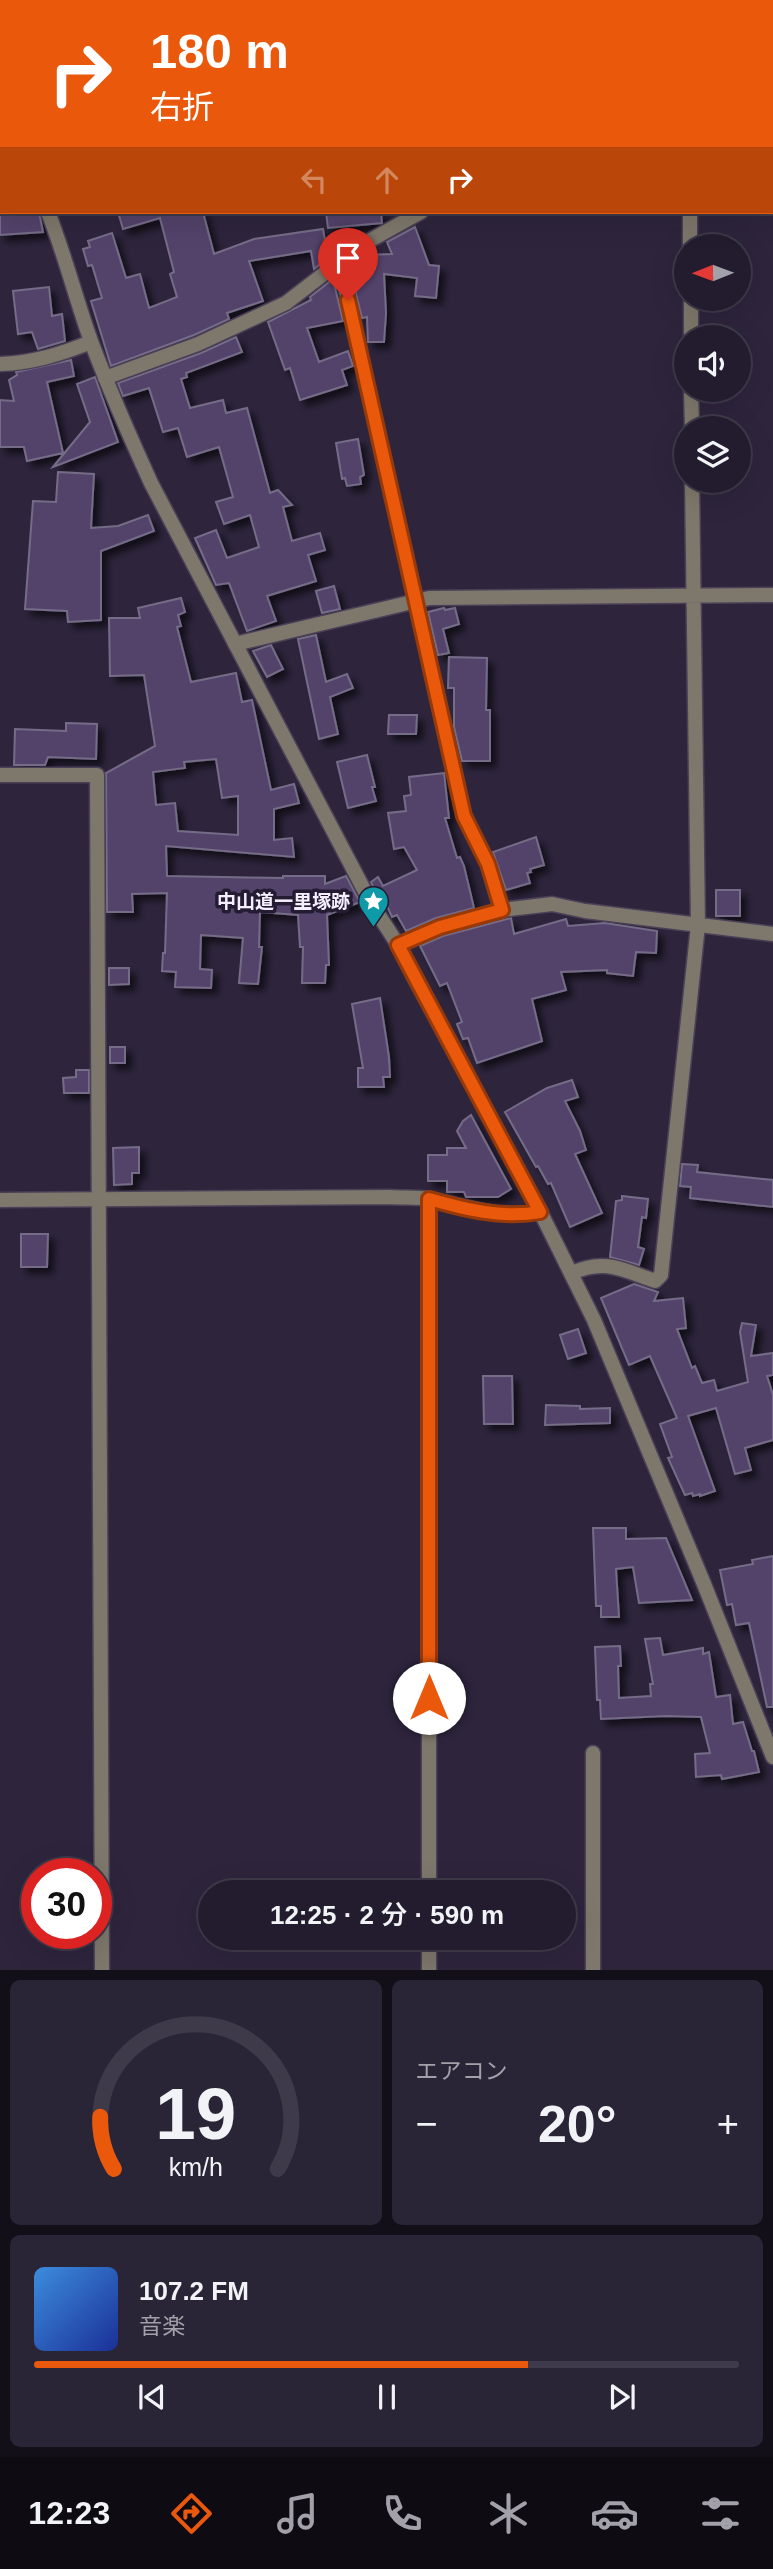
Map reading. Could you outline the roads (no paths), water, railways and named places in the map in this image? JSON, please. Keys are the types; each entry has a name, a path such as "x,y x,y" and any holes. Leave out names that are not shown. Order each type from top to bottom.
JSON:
{"street":[{"path":"49,214 62,247 91,342 151,483 371,903 398,945 572,1273 705,1584 773,1757"},
{"path":"105,378 198,344 286,303 360,246 417,214"},
{"path":"690,214 690,234"},
{"path":"336,264 342,273 464,816 488,864 502,910"},
{"path":"0,364 23,363 57,355 91,342"},
{"path":"572,1273 585,1267 606,1265 655,1281 661,1276 698,925 692,493"},
{"path":"235,644 415,600 773,596"},
{"path":"0,775 97,775 102,1970"},
{"path":"398,945 440,927 502,910 552,904 585,911 773,934"},
{"path":"0,1200 429,1199 459,1208 519,1216 540,1212"},
{"path":"429,1199 429,1880"},
{"path":"593,1753 593,1970"},
{"path":"429,1950 429,1970"}],"place":[{"name":"中山道一里塚跡","path":"373,928"}]}
